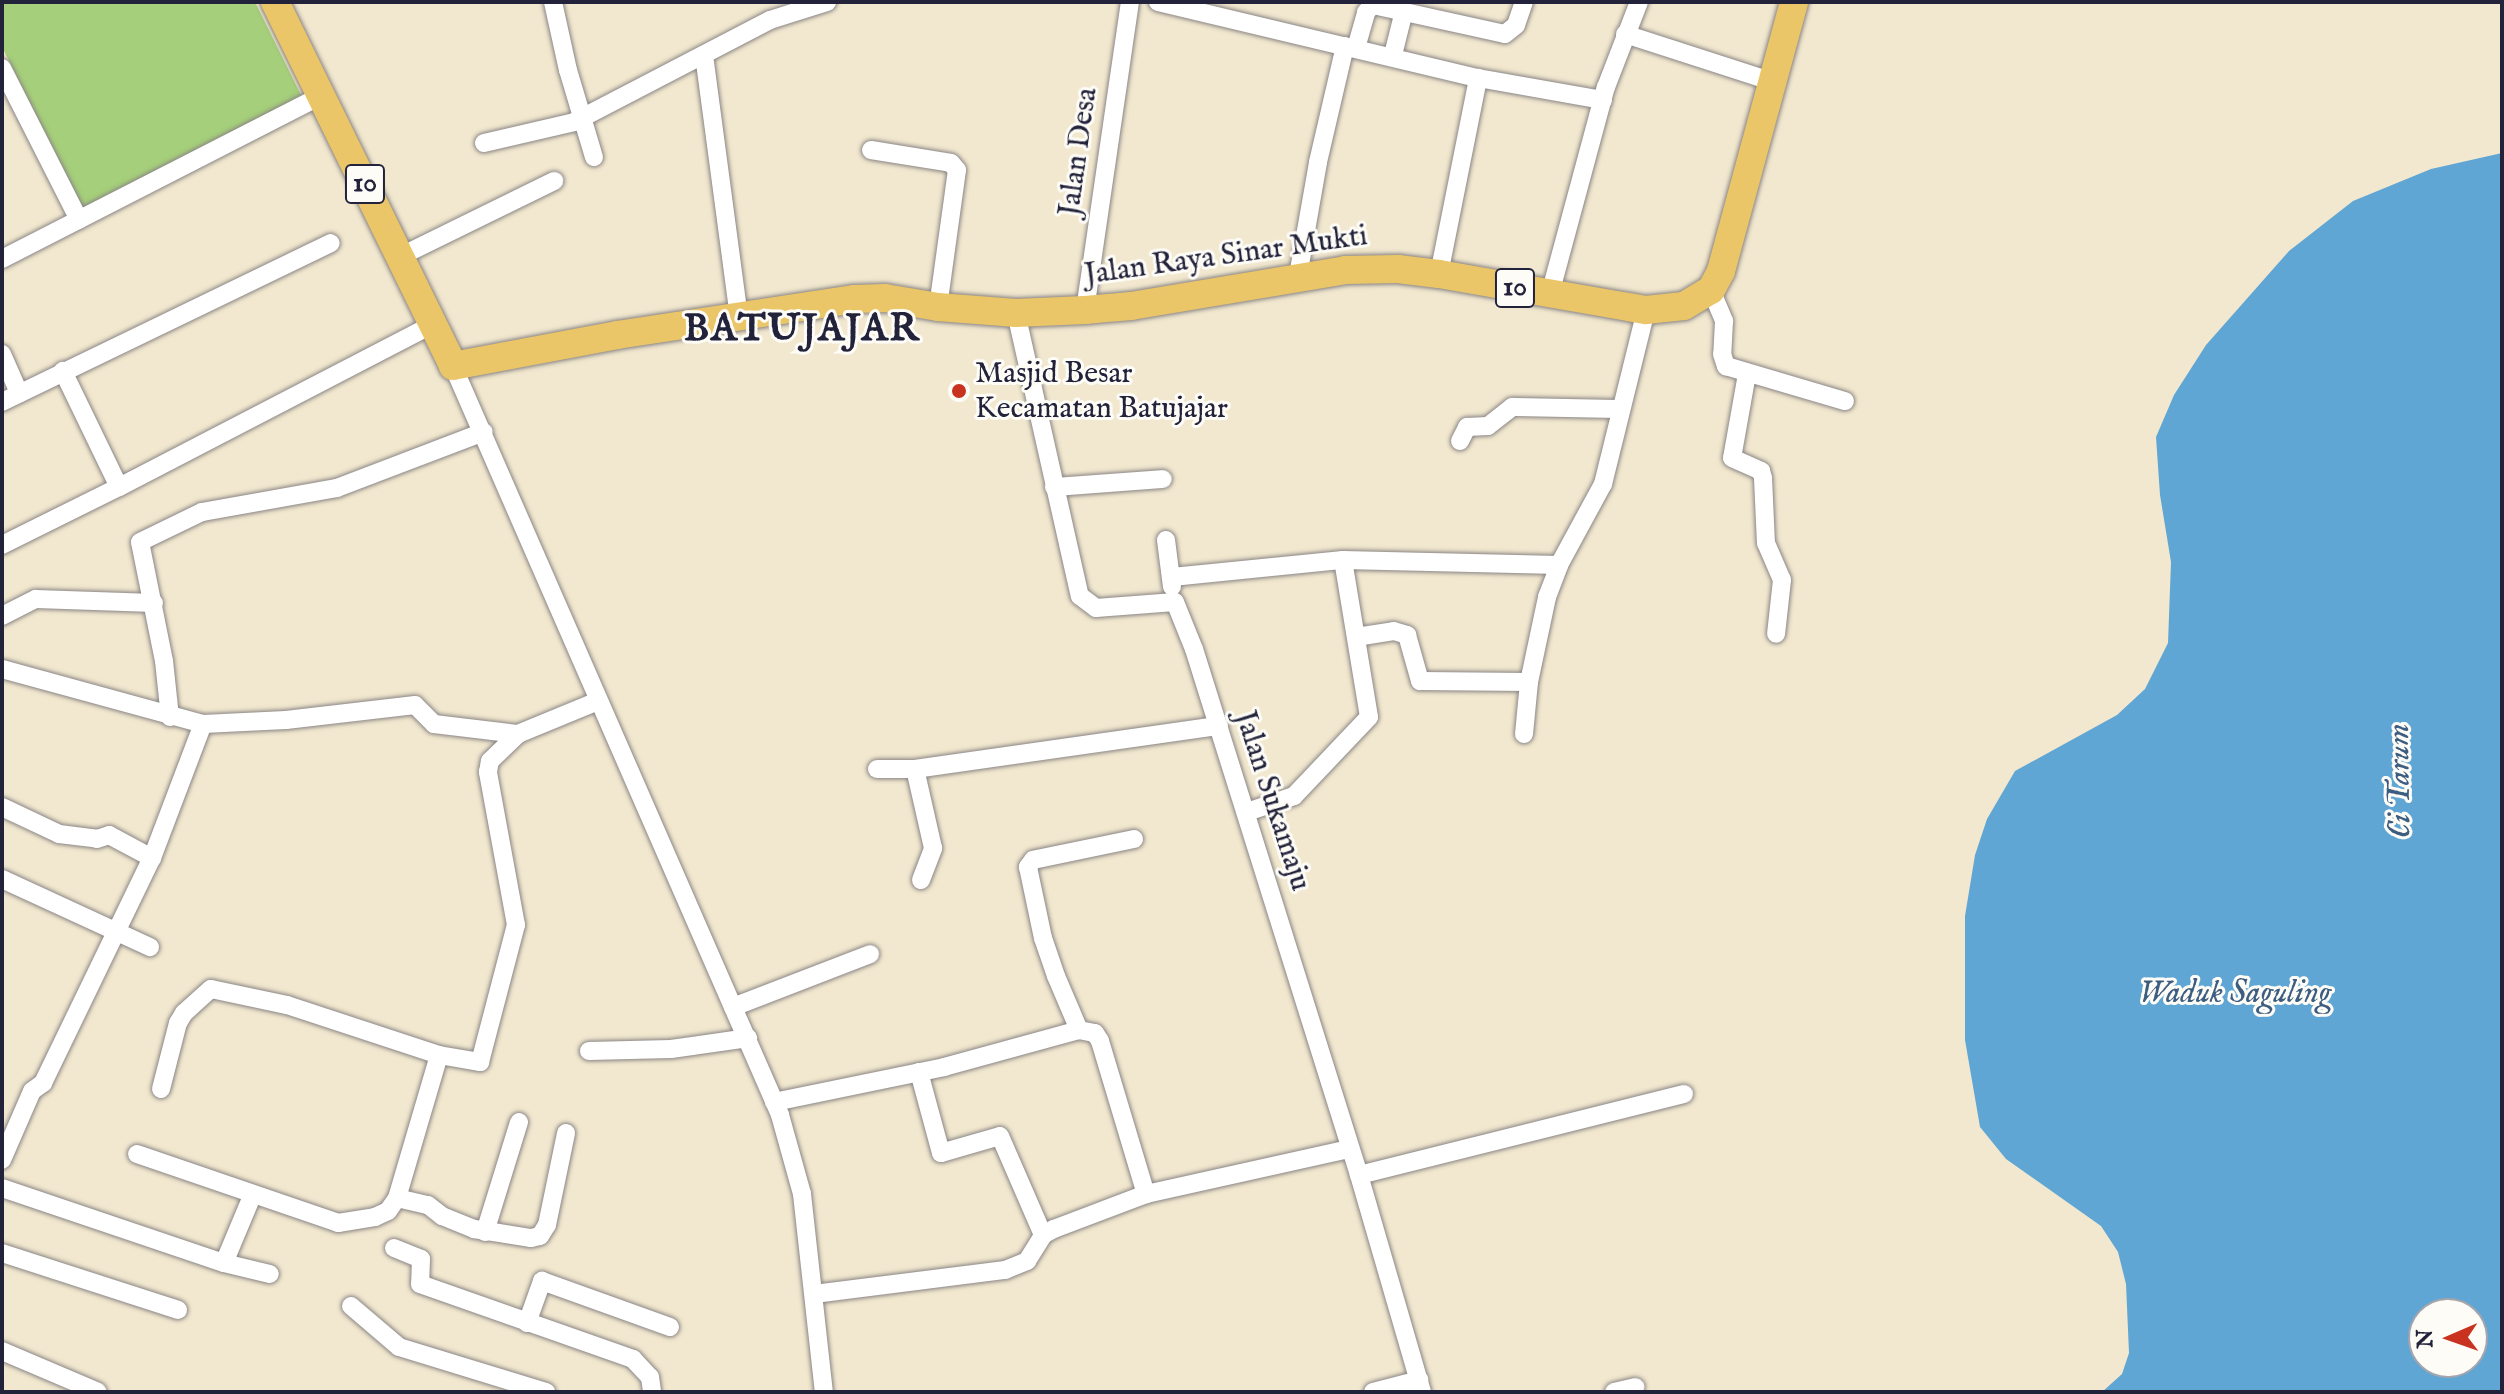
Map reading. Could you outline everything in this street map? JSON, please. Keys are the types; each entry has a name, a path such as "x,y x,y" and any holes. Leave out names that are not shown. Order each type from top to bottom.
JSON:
{"highway":[{"name":"10","path":"275,2 453,366 617,335 855,299 885,298 938,307 1016,313"},
{"path":"1711,290 1727,255 1794,2"},
{"name":"Jalan Raya Sinar Mukti","path":"1016,313 1131,306 1298,276 1398,269 1646,310 1684,306 1711,290"}],"street":[{"path":"553,2 594,157"},
{"path":"484,143 563,125 704,55 769,11 827,2"},
{"name":"Jalan Desa","path":"1085,310 1130,2"},
{"path":"1158,2 1393,55 1478,78 1603,100"},
{"path":"1298,276 1318,162 1351,47 1369,8 1373,5 1509,34 1516,25 1524,2"},
{"path":"1550,294 1603,100 1639,2"},
{"path":"1393,55 1404,11"},
{"path":"1625,34 1774,82"},
{"path":"704,55 739,317"},
{"path":"2,68 79,220"},
{"path":"1439,274 1478,78"},
{"path":"2,259 323,95"},
{"path":"871,150 951,163 957,170 938,307"},
{"path":"399,257 440,233 554,181"},
{"path":"2,354 10,398 331,243"},
{"path":"1711,290 1724,321 1723,361 1730,369 1845,401"},
{"path":"1524,734 1529,682 1547,597 1559,565 1603,484 1646,310"},
{"path":"1016,313 1080,596 1096,608 1175,602"},
{"path":"2,545 432,325"},
{"path":"453,366 774,1102 802,1194 824,1392"},
{"path":"63,371 119,487"},
{"path":"1747,374 1732,458 1752,465 1761,471 1763,478 1766,543 1782,580 1776,634"},
{"path":"1460,441 1467,427 1488,426 1512,407 1621,409"},
{"path":"170,717 154,603 139,548 145,538 212,509 274,502 337,488 484,432"},
{"path":"1054,487 1163,479"},
{"name":"Jalan Sukamaju","path":"1166,540 1175,602 1247,812 1359,1175 1420,1386"},
{"path":"1172,577 1343,560 1559,565"},
{"path":"1247,812 1294,796 1366,723 1369,710 1343,560"},
{"path":"2,616 36,599 154,603"},
{"path":"1356,637 1394,631 1407,635 1420,681 1529,682"},
{"path":"2,669 203,724 286,720 415,705 429,721 441,726 518,734"},
{"path":"161,1089 178,1023 201,995 211,989 287,1005 439,1055 476,1064 483,1059 514,938 515,909 488,772 492,756 518,734 598,701"},
{"path":"2,1160 32,1091 43,1083 152,858 203,724"},
{"path":"877,769 915,769 1219,726"},
{"path":"915,769 933,848 921,880"},
{"path":"2,807 59,834 97,839 109,835 152,858"},
{"path":"1079,1030 1043,938 1028,867 1033,860 1134,839"},
{"path":"2,879 150,947"},
{"path":"733,1007 870,954"},
{"path":"774,1102 919,1072 1079,1030 1095,1033 1146,1194"},
{"path":"589,1051 671,1049 748,1038"},
{"path":"137,1154 338,1223 375,1217 388,1211 397,1198 439,1055"},
{"path":"919,1072 941,1153 1000,1136 1043,1235"},
{"path":"1359,1175 1684,1094"},
{"path":"485,1232 519,1122"},
{"path":"397,1198 428,1205 442,1216 485,1232 531,1238 540,1236 547,1225 566,1133"},
{"path":"814,1294 1005,1270 1027,1261 1043,1235 1146,1194 1349,1149"},
{"path":"2,1188 224,1263 270,1274"},
{"path":"224,1263 252,1196"},
{"path":"394,1248 421,1259 420,1284 633,1359 650,1377 652,1392"},
{"path":"2,1253 178,1310"},
{"path":"527,1323 542,1281 670,1327"},
{"path":"351,1306 399,1347 546,1392"},
{"path":"2,1351 98,1392"},
{"path":"1373,1392 1420,1386"},
{"path":"1614,1392 1635,1387"}],"green space":[{"path":"2,2 255,2 303,99 84,210 2,47"}],"water":[{"name":"Waduk Saguling","path":"2502,153 2502,1392 2102,1392 2122,1374 2129,1353 2126,1284 2118,1252 2101,1226 2006,1159 1980,1127 1965,1040 1965,916 1975,855 1987,819 2015,771 2117,715 2145,689 2168,643 2171,562 2160,495 2156,437 2174,395 2206,345 2289,251 2353,201 2431,169"}],"place":[{"name":"Masjid Besar Kecamatan Batujajar","path":"959,391"}],"district":[{"name":"BATUJAJAR","path":"802,331"}],"water label":[{"name":"Ci Tarum","path":"2401,781"}]}
